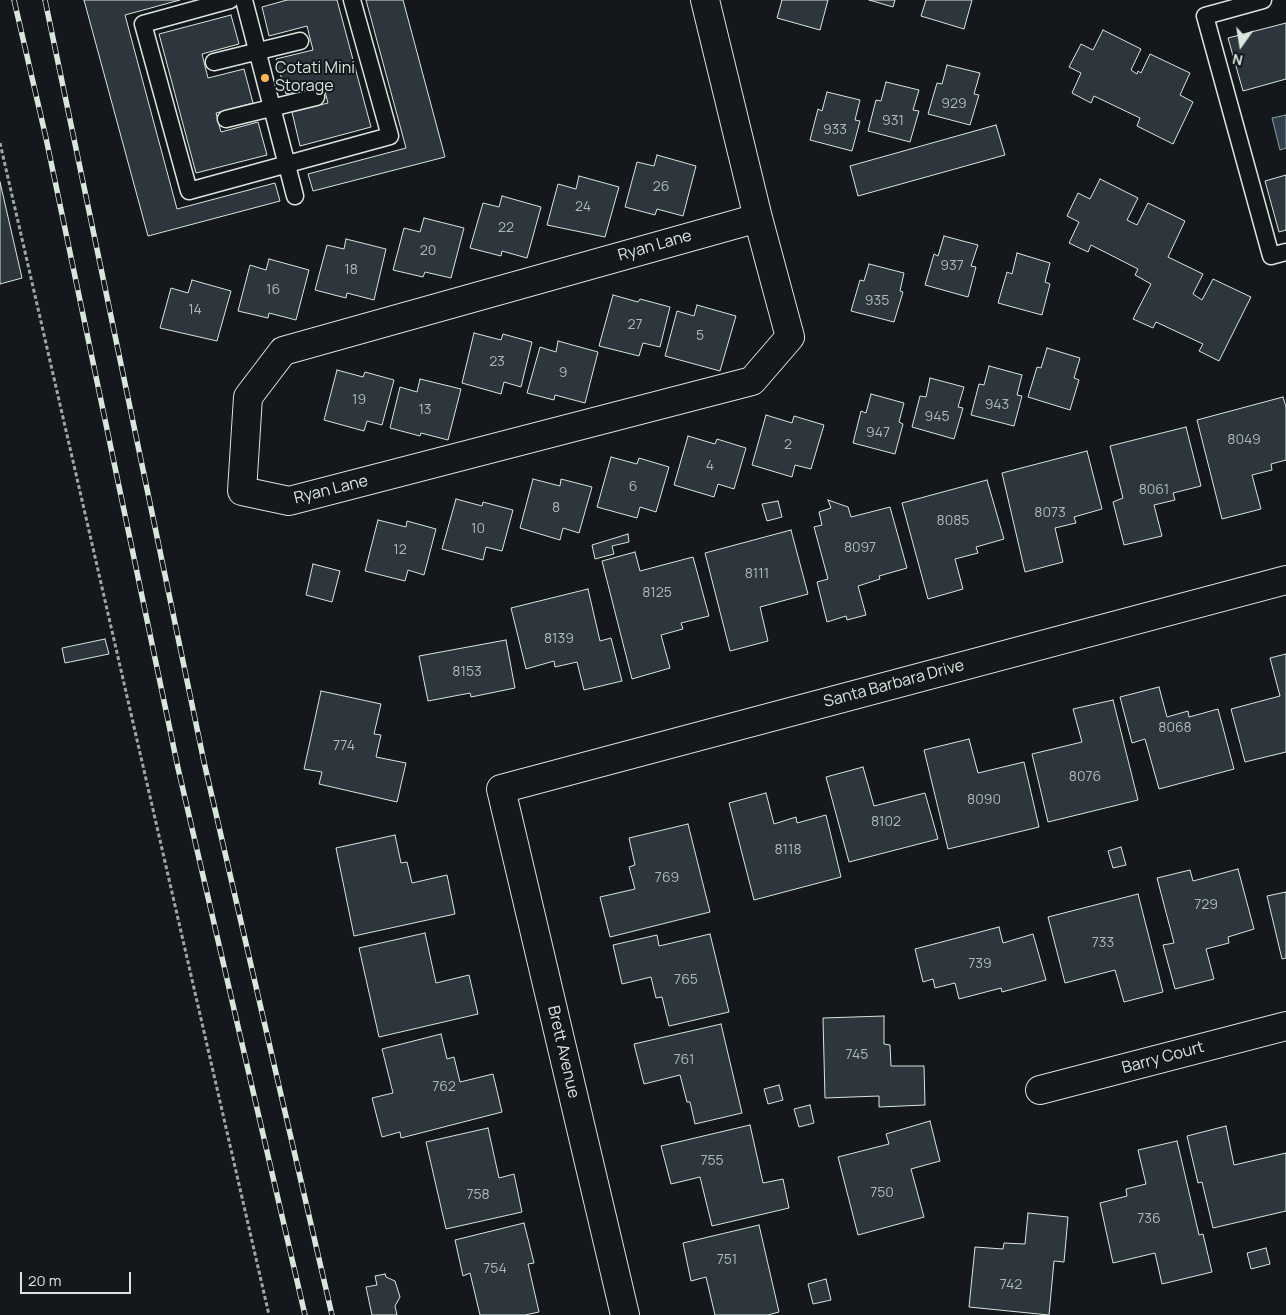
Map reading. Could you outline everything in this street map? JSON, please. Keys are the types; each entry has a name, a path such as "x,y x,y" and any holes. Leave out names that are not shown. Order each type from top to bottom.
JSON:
{"street":[{"name":"Ryan Lane","path":"705,0 758,218 790,337 752,381 289,501 242,491 248,397 283,352 758,218"},
{"name":"Santa Barbara Drive","path":"501,789 1286,580"},
{"name":"Brett Avenue","path":"501,789 625,1315"},
{"name":"Barry Court","path":"1040,1090 1286,1026"}],"lane":[{"path":"230,0 143,24 189,191 390,136 352,0"},
{"path":"244,0 295,196"},
{"path":"1263,0 1205,16 1271,256 1286,252"},
{"path":"214,62 300,41"},
{"path":"226,119 316,96"}],"path":[{"path":"0,143 269,1315"}],"water":[{"path":"1286,115 1286,148 1280,150 1272,118"}],"building":[{"path":"84,0 180,0 125,15 177,209 275,183 280,201 148,236"},
{"path":"287,0 337,0 371,127 300,146 292,112 328,103 323,84 286,94 276,59 313,50 307,26 269,36 262,7"},
{"path":"366,0 403,0 445,157 313,191 308,174 406,148"},
{"path":"782,0 828,0 820,30 777,18"},
{"path":"869,0 895,0 893,7"},
{"path":"926,0 972,0 964,29 921,16"},
{"path":"231,15 239,44 202,54 208,78 244,69 253,103 216,113 221,132 258,122 267,155 196,173 159,34"},
{"path":"1286,23 1286,79 1243,91 1228,38"},
{"path":"1103,30 1141,49 1131,70 1137,74 1138,71 1141,73 1150,54 1190,73 1180,95 1193,102 1173,144 1137,126 1140,118 1094,96 1091,103 1072,93 1081,73 1069,67 1081,44 1093,50"},
{"path":"947,65 980,73 974,94 979,95 970,125 928,114 937,83 942,84"},
{"path":"886,82 919,90 913,110 919,111 910,142 868,131 876,100 881,101"},
{"path":"827,92 860,100 855,120 860,121 852,151 810,140 818,109 822,111"},
{"path":"996,125 1005,155 858,196 850,166"},
{"path":"657,155 696,166 683,216 657,209 655,215 625,207 637,162 654,166"},
{"path":"1286,175 1286,230 1279,232 1265,181"},
{"path":"579,176 619,187 605,237 547,225 558,184 576,189"},
{"path":"1100,179 1138,198 1127,220 1137,225 1148,203 1185,221 1168,257 1203,274 1193,294 1202,300 1213,279 1251,297 1219,361 1199,351 1203,344 1156,322 1153,328 1133,319 1151,284 1135,275 1138,269 1091,245 1088,252 1069,243 1079,222 1067,216 1078,193 1090,199"},
{"path":"0,182 22,278 0,284"},
{"path":"502,196 541,207 527,258 502,251 501,256 470,248 483,203 499,207"},
{"path":"424,218 464,228 451,278 425,272 423,277 393,270 404,228 420,232"},
{"path":"944,236 978,245 971,266 976,267 968,297 925,285 934,254 938,256"},
{"path":"346,239 386,249 374,300 347,293 346,298 315,290 327,245 344,249"},
{"path":"1017,253 1050,263 1045,282 1050,284 1042,315 998,303 1007,272 1012,274"},
{"path":"269,259 309,270 296,320 269,313 268,318 238,311 250,265 266,270"},
{"path":"869,264 904,273 900,291 903,292 894,322 851,311 860,280 864,281"},
{"path":"192,280 231,291 217,341 160,328 171,288 188,293"},
{"path":"613,295 638,302 640,299 670,307 660,347 643,343 639,356 599,346"},
{"path":"697,305 736,316 720,371 665,356 677,311 694,316"},
{"path":"474,333 501,340 503,334 532,342 521,387 504,382 501,394 462,383"},
{"path":"558,341 598,352 585,403 555,395 554,400 527,393 540,347 556,352"},
{"path":"1047,348 1080,358 1074,378 1079,380 1070,410 1028,397 1037,367 1041,368"},
{"path":"989,366 1022,375 1017,395 1022,396 1014,426 971,415 979,384 984,385"},
{"path":"337,370 363,377 365,372 394,380 382,425 367,421 364,431 324,420"},
{"path":"930,378 964,387 958,407 963,408 954,439 912,427 920,396 926,397"},
{"path":"420,379 461,389 448,440 421,433 420,436 390,428 400,387 417,392"},
{"path":"871,394 904,403 899,422 903,424 895,454 853,443 861,411 866,413"},
{"path":"1283,397 1286,407 1286,460 1271,464 1272,470 1252,475 1261,509 1222,519 1197,420"},
{"path":"766,415 792,423 794,416 824,425 811,469 795,465 792,477 752,465"},
{"path":"1186,427 1201,486 1173,493 1175,500 1154,505 1162,536 1124,545 1113,502 1123,498 1110,446"},
{"path":"688,436 715,444 717,439 746,448 734,489 718,484 714,497 674,485"},
{"path":"1087,451 1102,509 1074,517 1076,523 1055,528 1063,562 1025,572 1002,473"},
{"path":"611,457 637,464 639,458 669,467 656,512 640,507 637,518 597,507"},
{"path":"533,479 560,486 561,479 592,487 579,533 563,528 560,540 520,528"},
{"path":"987,480 1004,539 976,547 978,553 955,559 963,589 928,599 902,503"},
{"path":"456,499 482,506 483,502 513,510 502,551 486,547 483,560 442,549"},
{"path":"828,500 848,507 851,517 890,507 907,568 879,576 880,579 858,586 866,615 847,620 846,616 827,622 817,582 828,579 814,527 822,525 819,512 831,508"},
{"path":"778,501 782,517 767,521 762,504"},
{"path":"378,520 406,527 407,521 436,529 424,575 408,570 405,581 365,571"},
{"path":"791,530 808,594 760,607 768,641 730,651 705,553"},
{"path":"628,534 629,542 612,546 614,554 595,559 592,545"},
{"path":"635,552 640,571 693,557 709,616 681,623 683,629 661,635 670,668 632,679 602,561"},
{"path":"313,564 340,571 332,602 306,595"},
{"path":"588,589 600,641 611,638 622,681 584,690 577,662 555,667 554,661 526,669 511,608"},
{"path":"105,639 109,654 65,663 62,648"},
{"path":"506,640 515,688 471,697 470,693 428,701 419,656"},
{"path":"1286,654 1286,752 1245,762 1231,709 1280,696 1270,658"},
{"path":"1159,687 1167,717 1188,711 1189,717 1218,709 1234,769 1159,789 1145,739 1132,743 1120,697"},
{"path":"321,691 381,704 374,734 381,735 376,757 406,763 397,802 319,784 322,772 304,769"},
{"path":"1113,700 1138,800 1048,822 1032,754 1082,742 1073,709"},
{"path":"969,739 978,773 1024,762 1039,827 948,849 924,750"},
{"path":"863,767 874,806 925,793 938,839 849,862 826,777"},
{"path":"766,793 774,824 796,817 797,823 826,815 841,877 754,900 729,803"},
{"path":"688,824 710,912 610,937 600,897 635,889 629,867 635,865 629,838"},
{"path":"395,835 401,863 407,862 412,883 447,875 455,914 354,936 336,848"},
{"path":"1121,847 1126,865 1113,868 1108,851"},
{"path":"1238,869 1254,929 1228,937 1229,943 1206,949 1214,979 1175,989 1163,945 1174,943 1157,878 1190,870 1193,881"},
{"path":"1286,892 1286,958 1282,959 1267,896"},
{"path":"1138,894 1163,992 1124,1002 1115,970 1065,983 1048,917"},
{"path":"999,927 1003,943 1033,934 1046,980 1002,992 1001,988 959,999 955,983 935,988 933,979 923,982 915,949"},
{"path":"425,933 436,983 469,975 478,1014 379,1037 359,948"},
{"path":"710,934 729,1012 669,1026 662,997 656,998 651,977 622,984 613,945 657,935 659,946"},
{"path":"884,1016 884,1044 890,1045 891,1066 924,1066 925,1105 879,1107 879,1096 825,1098 823,1018"},
{"path":"721,1024 742,1113 695,1124 690,1102 687,1102 680,1075 644,1084 634,1044"},
{"path":"441,1034 447,1059 454,1057 460,1082 493,1074 502,1112 401,1138 400,1132 382,1137 372,1098 393,1093 382,1049"},
{"path":"779,1085 783,1100 768,1104 764,1089"},
{"path":"810,1105 814,1123 799,1127 794,1109"},
{"path":"930,1121 940,1161 911,1169 924,1217 858,1235 838,1157 889,1144 886,1134"},
{"path":"750,1125 763,1183 783,1179 789,1208 712,1226 700,1177 671,1184 661,1146"},
{"path":"1226,1126 1234,1165 1286,1153 1286,1211 1213,1228 1202,1182 1198,1183 1187,1136"},
{"path":"488,1128 499,1178 514,1174 522,1212 446,1229 426,1142"},
{"path":"1177,1141 1199,1235 1203,1234 1212,1272 1162,1284 1155,1253 1113,1263 1100,1203 1127,1196 1126,1189 1146,1184 1138,1150"},
{"path":"1028,1213 1068,1217 1064,1262 1054,1261 1049,1315 969,1307 975,1247 1003,1249 1004,1243 1025,1244"},
{"path":"524,1223 534,1263 528,1264 539,1312 525,1315 480,1315 470,1273 463,1276 455,1240"},
{"path":"759,1225 779,1312 768,1315 715,1315 706,1277 691,1281 683,1243"},
{"path":"1266,1248 1270,1264 1251,1269 1247,1253"},
{"path":"385,1274 386,1277 395,1281 400,1297 395,1306 397,1315 372,1315 366,1287 377,1285 375,1276"},
{"path":"826,1279 831,1300 813,1304 808,1284"}],"railway":[{"path":"14,0 46,138 178,768 305,1315"},
{"path":"45,0 204,762 332,1315"}],"place":[{"name":"Cotati Mini Storage","path":"265,78"}]}
